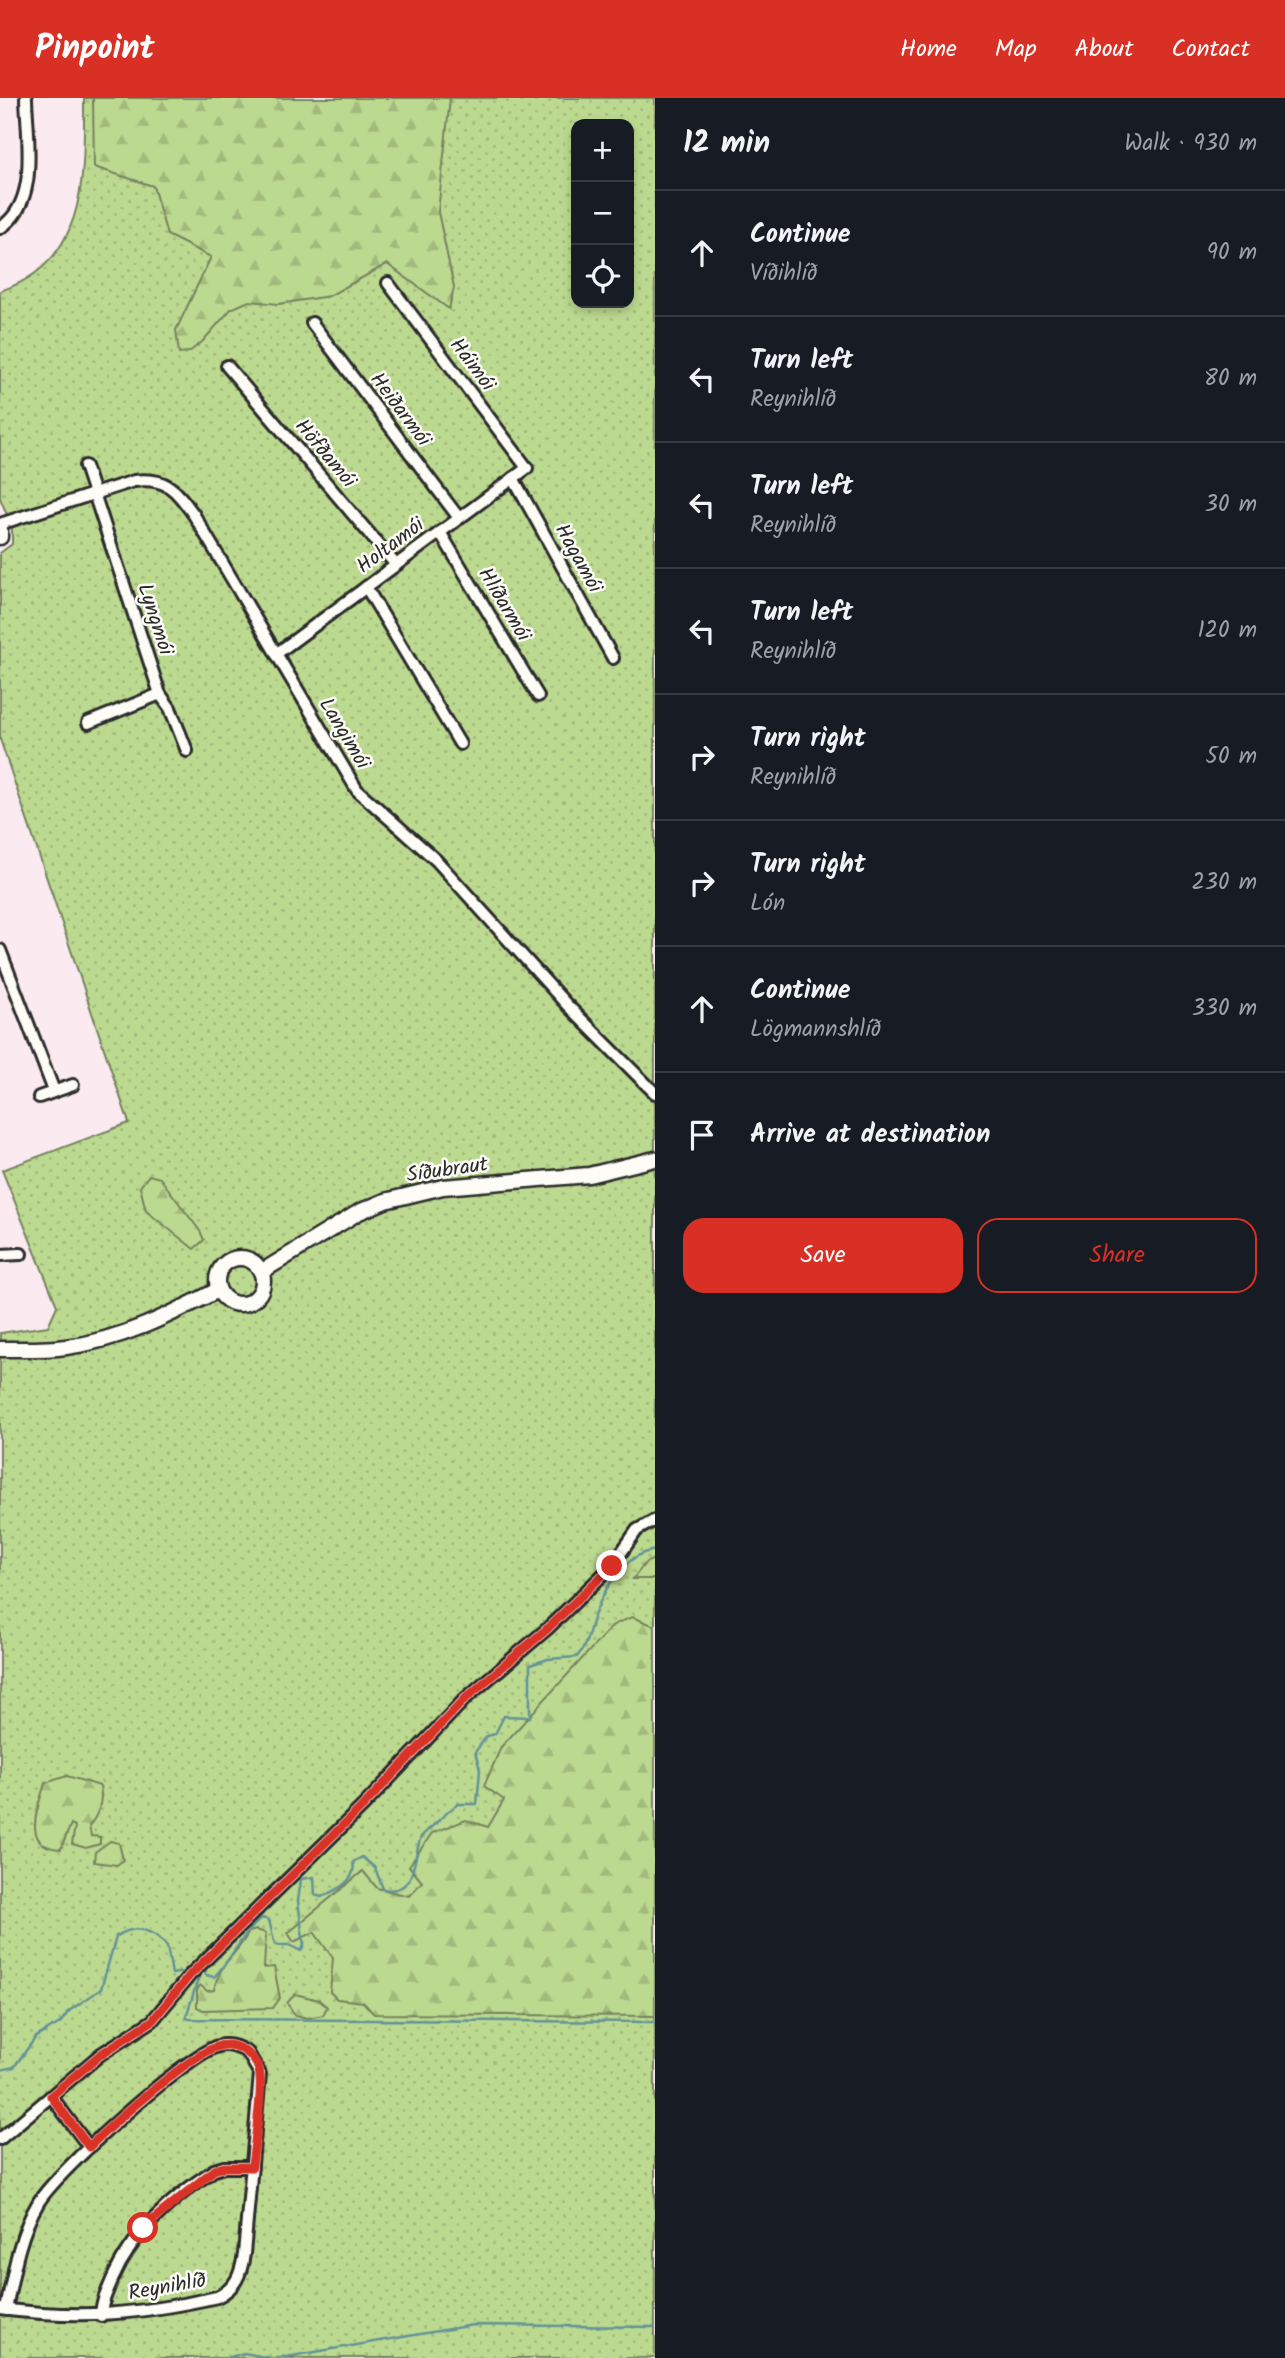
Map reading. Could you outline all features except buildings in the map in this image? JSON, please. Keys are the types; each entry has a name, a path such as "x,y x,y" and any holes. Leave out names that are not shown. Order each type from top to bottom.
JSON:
{"street":[{"path":"0,228 14,218 25,196 26,98"},
{"name":"Háimói","path":"388,284 527,468"},
{"name":"Heiðarmói","path":"312,323 459,518"},
{"name":"Höfðamói","path":"227,366 396,565"},
{"name":"Lyngmói","path":"85,466 160,694 170,708 187,751"},
{"name":"Holtamói","path":"276,654 527,468"},
{"name":"Hagamói","path":"513,478 612,657"},
{"name":"Langimói","path":"0,526 145,480 158,480 171,487 194,515 357,790 374,808 436,860 567,1005 655,1093"},
{"path":"0,526 0,537"},
{"name":"Hlíðarmói","path":"440,532 538,696"},
{"path":"366,587 460,744"},
{"path":"88,723 160,694"},
{"path":"0,950 54,1091"},
{"path":"39,1097 72,1085"},
{"name":"Síðubraut","path":"261,1272 359,1212 385,1201 443,1187 589,1175 655,1159"},
{"path":"0,1255 21,1254"},
{"path":"232,1259 248,1259 261,1272 261,1292 249,1303 233,1303 218,1290 218,1272 232,1259"},
{"path":"0,1349 65,1347 106,1338 159,1321 218,1290"},
{"path":"0,2139 101,2054 142,2029 194,1972 364,1805 466,1698 547,1629 612,1566 637,1530 655,1520"},
{"name":"Reynihlíð","path":"221,2045 232,2046 248,2053 260,2074 252,2167 242,2265 230,2289 209,2299 101,2316 56,2316 3,2309 21,2244 36,2205 89,2147 204,2053 221,2045"},
{"path":"51,2096 89,2147"},
{"path":"101,2316 101,2306 122,2258 143,2228 214,2170 224,2167 252,2167"}],"green space":[{"path":"84,98 655,98 655,2358 0,2358 0,1333 48,1326 57,1306 2,1170 129,1123 0,739 0,553 12,544 12,527 0,498 0,291 29,277 51,259 66,237 81,185"},
{"path":"93,98 450,98 438,212 454,287 449,309 387,264 329,296 279,304 249,301 231,309 202,342 189,352 179,353 176,330 211,257 167,235 153,186 94,167"},
{"path":"149,1175 160,1178 200,1231 204,1240 194,1249 146,1211 140,1187"},
{"path":"655,1559 655,1579 633,1579 646,1562"},
{"path":"632,1617 655,1626 655,2016 374,2014 363,2002 337,1999 330,1992 333,1958 314,1932 294,1942 288,1933 363,1871 377,1888 409,1896 422,1882 409,1866 432,1833 466,1820 488,1827 504,1800 484,1786 501,1747 613,1625"},
{"path":"67,1776 100,1786 99,1807 89,1826 91,1836 100,1837 100,1844 86,1848 72,1844 75,1826 71,1824 61,1849 48,1847 36,1834 36,1814 45,1783"},
{"path":"110,1841 119,1843 123,1860 117,1865 94,1862 95,1852"},
{"path":"256,1930 266,1933 264,1968 274,1967 280,1998 273,2008 203,2010 197,2007 197,1991 200,1985 207,1991 214,1990 224,1966 249,1932"},
{"path":"295,1994 319,2000 327,2007 323,2015 307,2018 295,2015 287,2003"}],"waterway":[{"path":"199,1973 204,1970 206,1975 214,1977 262,1918 269,1920 275,1945 289,1945 301,1951 304,1946 298,1901 301,1879 314,1877 315,1895 321,1897 345,1884 352,1874 353,1862 362,1857 375,1868 383,1889 394,1889 408,1881 421,1837 458,1804 477,1804 480,1770 475,1752 487,1736 495,1734 504,1716 530,1717 530,1665 548,1659 577,1657 586,1643 598,1605 617,1574 634,1558 655,1550"},
{"path":"0,2070 14,2067 36,2037 60,2023 69,2011 101,1989 116,1937 123,1933 137,1929 150,1932 167,1946 172,1974 189,1971"},
{"path":"200,1973 186,2017 189,2019 655,2022"},
{"path":"280,2358 473,2325 655,2327"},
{"path":"227,2358 244,2353 270,2358"}],"route":[{"path":"143,2228 214,2170 224,2167 252,2167 260,2074 256,2063 248,2053 237,2047 215,2047 193,2061 89,2147 51,2096 101,2054 152,2021 190,1975 364,1805 466,1698 547,1629 612,1566"}]}
